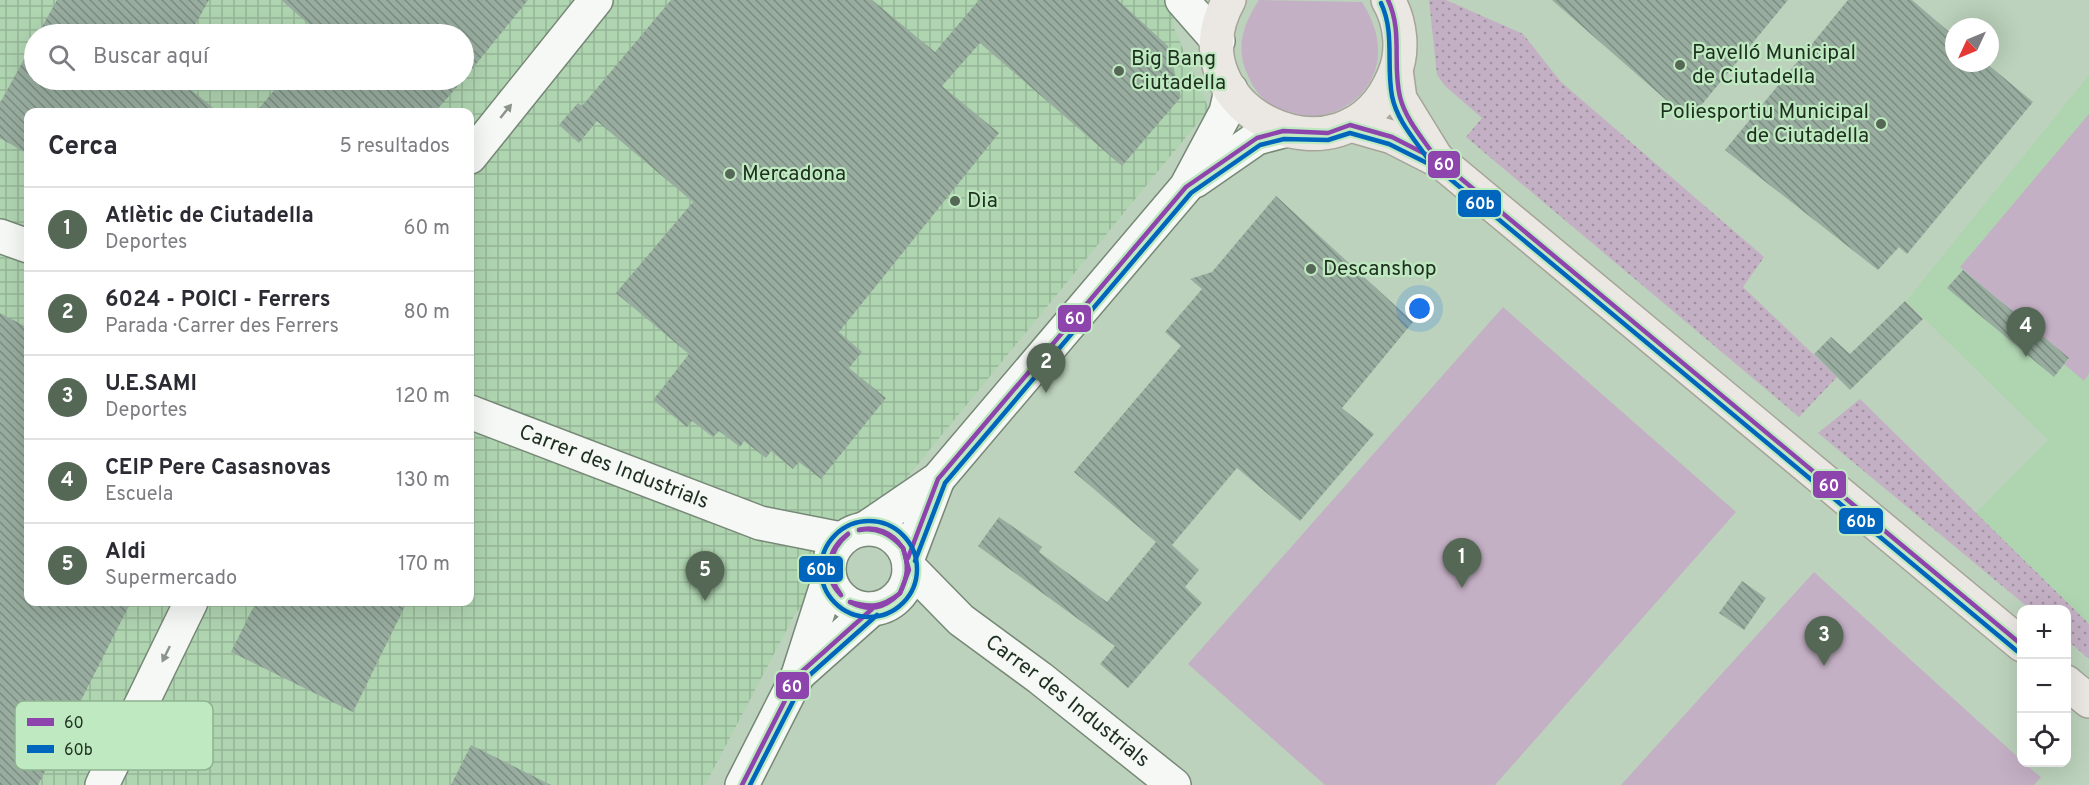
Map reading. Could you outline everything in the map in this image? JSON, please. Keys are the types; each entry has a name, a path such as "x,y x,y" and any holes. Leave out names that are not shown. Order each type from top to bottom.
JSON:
{"main road":[{"path":"1221,16 1223,75 1231,90 1253,116 1283,131 1306,134 1328,133 1350,125 1378,102 1389,87 1396,70 1400,36 1389,1"},
{"path":"1396,70 1401,99 1438,161"},
{"path":"1350,125 1392,137 1438,161 2017,641"},
{"path":"2071,685 2089,701"}],"street":[{"path":"474,152 596,0"},
{"path":"1182,0 1221,16"},
{"path":"742,785 798,675 841,553 938,479 1186,187 1226,112 1231,90"},
{"path":"1186,187 1257,138 1283,131"},
{"path":"0,236 24,245"},
{"name":"Carrer des Industrials","path":"474,414 841,553"},
{"path":"798,675 906,585 908,562 938,479"},
{"path":"881,606 858,608 845,601 835,591 841,553 880,529 893,535 902,545 908,562"},
{"name":"Carrer des Industrials","path":"908,562 960,620 1040,678 1174,785"},
{"name":"Carrer des Industrials","path":"881,606 910,603 960,620"},
{"path":"143,701 189,606"},
{"path":"102,785 109,770"}],"shaded area":[{"path":"0,0 1172,0 1174,28 1209,109 795,614 705,785 0,785"},
{"path":"1259,0 1362,2 1377,37 1376,67 1363,91 1342,108 1317,116 1290,114 1266,101 1248,76 1242,56 1245,27"},
{"path":"1429,0 1446,0 1523,34 1561,82 1764,257 1743,287 1837,377 1799,417 1466,137 1482,118 1445,86 1437,75"},
{"path":"2089,75 2089,624 1976,513 2048,440 1906,301"},
{"path":"2089,114 2089,374 2084,381 2064,364 2069,359 1960,267"},
{"path":"1503,307 1736,512 1495,785 1325,785 1188,664"},
{"path":"1860,399 2070,605 2025,605 1818,433"},
{"path":"1814,572 2017,756 2017,767 2028,767 2041,777 2034,785 1621,785"},
{"path":"2071,606 2089,624 2089,659 2071,643"}],"building":[{"path":"57,0 209,0 196,24 44,24"},
{"path":"281,0 528,0 474,67 474,24 309,24"},
{"path":"671,0 872,0 935,52 979,0 1118,0 1168,46 1181,97 1122,166 980,43 942,86 999,133 839,332 862,352 849,368 886,398 821,479 799,462 793,469 771,451 766,458 744,441 740,447 719,431 713,437 692,421 687,427 653,400 689,354 616,293 693,202 597,121 579,143 559,125 578,103 582,106"},
{"name":"Pavelló Municipal de Ciutadella","path":"1552,0 1788,0 1689,120"},
{"name":"Poliesportiu Municipal de Ciutadella","path":"1848,0 1912,0 1945,28 1945,72 1997,72 2033,102 1907,254 1899,247 1878,270 1725,150"},
{"path":"24,59 24,90 191,90 213,108 24,108 24,152 0,138 0,103"},
{"path":"275,90 454,90 438,108 259,108"},
{"path":"1276,196 1413,322 1342,408 1374,434 1300,521 1237,468 1172,545 1199,570 1185,587 1202,603 1128,688 1100,664 1115,646 978,546 999,517 1042,547 1039,552 1107,602 1156,542 1074,472 1181,346 1165,332 1202,289 1190,279 1212,272"},
{"path":"1963,270 2069,358 2054,377 1947,288"},
{"path":"1905,301 1923,319 1850,390 1814,354 1831,337 1850,354"},
{"path":"0,313 24,326 24,606 129,606 81,701 15,701 15,770 46,770 38,785 0,785"},
{"path":"1742,581 1766,598 1744,630 1719,613"},
{"path":"254,606 405,606 353,712 231,652"},
{"path":"471,745 551,785 451,785"}],"transit line":[{"name":"60","path":"1388,0 1395,24 1400,97 1411,123 1438,161"},
{"name":"60b","path":"1381,3 1388,26 1390,84 1395,106 1403,123 1432,165"},
{"name":"60","path":"908,558 938,479 1186,187 1257,138 1283,131 1328,133 1350,125 1392,137 1441,162 2017,641"},
{"name":"60b","path":"915,561 945,483 1191,193 1260,145 1284,139 1328,140 1350,133 1389,144 1437,168 2017,651"},
{"name":"60b","path":"869,521 887,525 903,535 913,551 917,569 913,587 903,603 887,613 869,617 851,613 835,603 825,587 821,569 825,551 835,535 851,525 869,521"},
{"name":"60","path":"859,530 883,531 902,547"},
{"name":"60","path":"859,530 883,532 902,547"},
{"name":"60","path":"841,595 835,588 829,571 835,547 848,534"},
{"name":"60","path":"841,595 833,579 831,563 836,548 848,534"},
{"name":"60","path":"900,593 907,571 903,548"},
{"name":"60","path":"900,593 909,570 903,548"},
{"name":"60","path":"850,602 876,605 887,602 899,594"},
{"name":"60","path":"850,602 870,608 882,606 899,594"},
{"name":"60","path":"742,785 798,675 872,609"},
{"name":"60b","path":"750,785 804,680 877,615"}],"place":[{"name":"Pavelló Municipal de Ciutadella","path":"1680,65"},
{"name":"Big Bang Ciutadella","path":"1119,71"},
{"name":"Poliesportiu Municipal de Ciutadella","path":"1881,124"},
{"name":"Mercadona","path":"730,174"},
{"name":"Dia","path":"955,201"},
{"name":"Descanshop","path":"1311,269"},
{"name":"CEIP Pere Casasnovas","path":"2026,357"},
{"name":"6024 - POICI - Ferrers","path":"1046,393"},
{"name":"Atlètic de Ciutadella","path":"1462,588"},
{"name":"Aldi","path":"705,601"},
{"name":"U.E.SAMI","path":"1824,666"}]}
